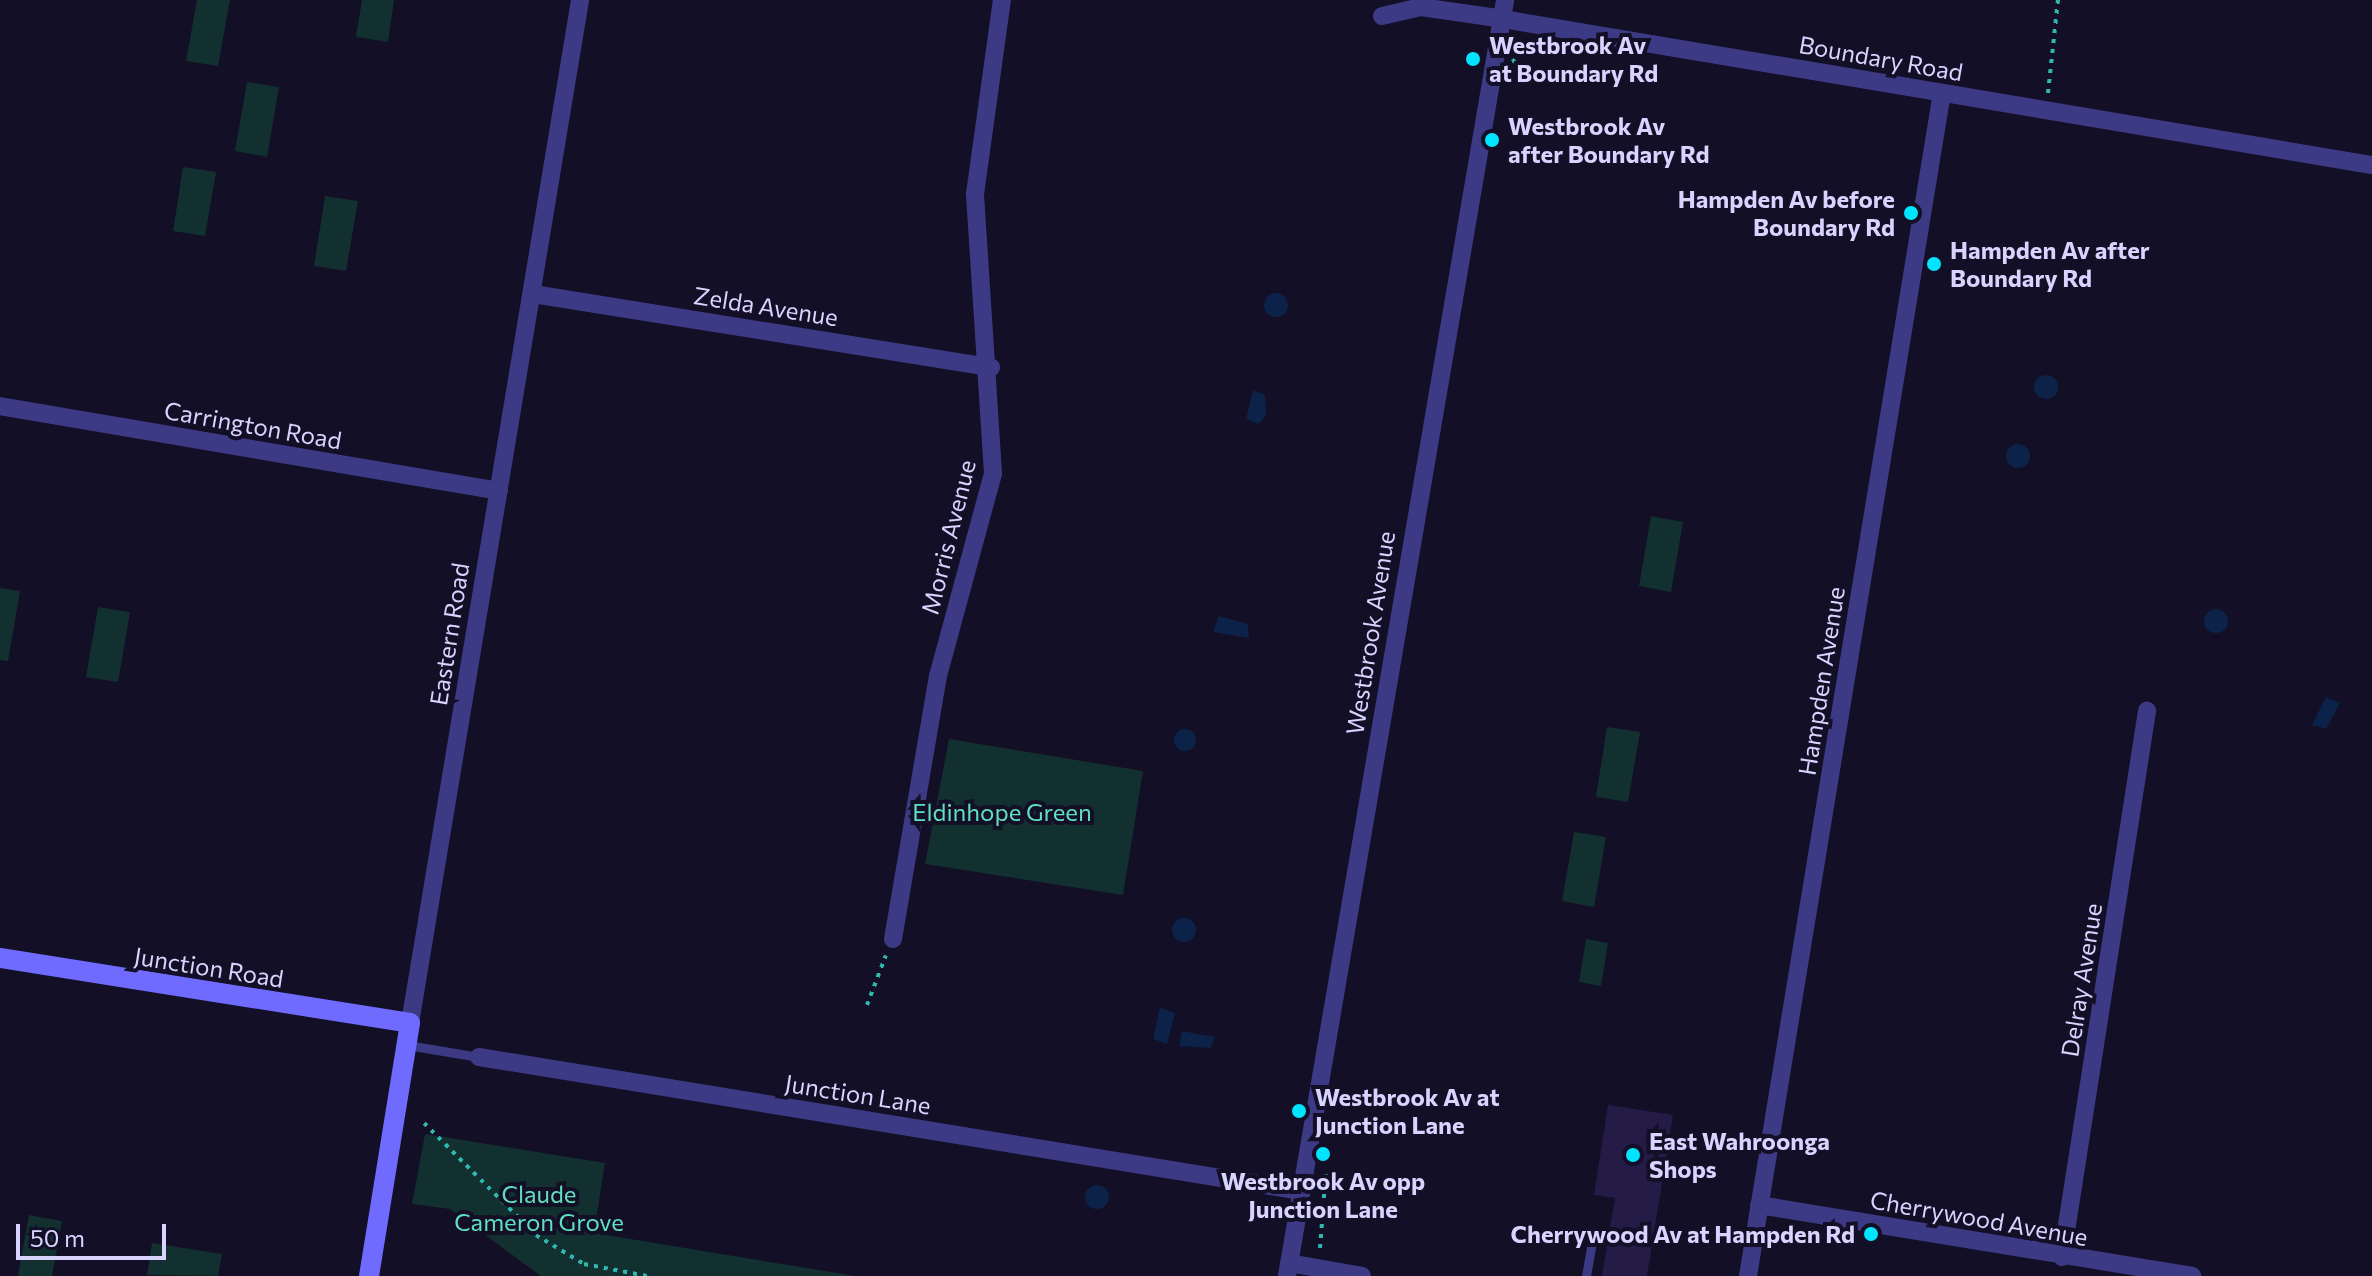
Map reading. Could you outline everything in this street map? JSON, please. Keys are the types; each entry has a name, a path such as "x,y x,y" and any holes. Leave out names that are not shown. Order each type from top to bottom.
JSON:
{"main road":[{"name":"Junction Road","path":"0,958 410,1023"},
{"name":"Eastern Road","path":"369,1276 410,1023"}],"street":[{"name":"Eastern Road","path":"410,1023 580,0"},
{"name":"Morris Avenue","path":"893,939 938,676 993,473 991,367 975,194 1002,0"},
{"name":"Westbrook Avenue","path":"1288,1270 1497,18 1505,0"},
{"name":"Boundary Road","path":"1382,16 1421,7 1497,18 2372,165"},
{"name":"Hampden Avenue","path":"1748,1276 1942,93"},
{"name":"Zelda Avenue","path":"533,294 991,367"},
{"name":"Carrington Road","path":"0,406 499,491"},
{"name":"Delray Avenue","path":"2062,1257 2147,711"},
{"name":"Junction Lane","path":"479,1057 1301,1191"},
{"name":"Cherrywood Avenue","path":"1759,1205 2192,1276"},
{"path":"1288,1270 1362,1276"}],"lane":[{"name":"Junction Lane","path":"407,1045 479,1057"},
{"path":"1586,1276 1593,1237"}],"path":[{"path":"2045,110 2058,0"},
{"path":"867,1005 893,939"},
{"path":"424,1123 536,1235 584,1264 647,1276"}],"green space":[{"path":"197,0 230,0 218,66 186,61"},
{"path":"362,0 394,0 388,42 356,37"},
{"path":"247,82 279,87 267,157 235,151"},
{"path":"183,167 216,172 205,236 173,231"},
{"path":"325,196 358,201 346,271 314,266"},
{"path":"1651,516 1683,522 1671,592 1639,586"},
{"path":"0,588 20,591 8,661 0,660"},
{"path":"98,607 130,612 118,682 86,677"},
{"path":"1607,727 1640,732 1628,802 1596,797"},
{"name":"Eldinhope Green","path":"949,739 1143,771 1123,895 925,864"},
{"path":"1574,832 1606,837 1594,907 1562,901"},
{"path":"1586,939 1608,943 1601,986 1579,982"},
{"name":"Claude Cameron Grove","path":"425,1134 605,1163 594,1233 855,1276 541,1276 450,1209 412,1204"},
{"path":"29,1215 62,1221 52,1276 18,1276"},
{"path":"152,1243 222,1254 218,1276 147,1275"}],"water":[{"path":"1276,293 1285,296 1288,305 1285,314 1276,317 1267,314 1264,305 1267,296"},
{"path":"2046,375 2057,382 2058,387 2051,398 2046,399 2035,392 2034,387 2041,376"},
{"path":"1253,390 1265,395 1266,415 1259,424 1246,419"},
{"path":"2018,444 2027,447 2030,456 2027,465 2018,468 2009,465 2006,456 2009,447"},
{"path":"2216,609 2224,613 2228,621 2224,629 2216,633 2208,629 2204,621 2208,613"},
{"path":"1219,616 1248,624 1249,638 1213,632"},
{"path":"2326,697 2340,703 2326,729 2312,725"},
{"path":"1185,729 1193,732 1196,740 1193,748 1185,751 1177,748 1174,740 1177,732"},
{"path":"1184,918 1193,921 1196,930 1193,939 1184,942 1175,939 1172,930 1175,921"},
{"path":"1160,1008 1175,1013 1167,1044 1153,1039"},
{"path":"1182,1031 1215,1037 1210,1048 1179,1046"},
{"path":"1097,1185 1105,1189 1109,1197 1105,1205 1097,1209 1089,1205 1085,1197 1089,1189"}],"building":[{"name":"East Wahroonga Shops","path":"1608,1105 1673,1115 1647,1276 1602,1276 1615,1198 1594,1195"}],"place":[{"name":"Westbrook Av at Boundary Rd","path":"1473,59"},
{"name":"Westbrook Av after Boundary Rd","path":"1492,140"},
{"name":"Hampden Av before Boundary Rd","path":"1911,213"},
{"name":"Hampden Av after Boundary Rd","path":"1934,264"},
{"name":"Westbrook Av at Junction Lane","path":"1299,1111"},
{"name":"Westbrook Av opp Junction Lane","path":"1323,1154"},
{"name":"East Wahroonga Shops","path":"1633,1155"},
{"name":"Cherrywood Av at Hampden Rd","path":"1871,1234"}]}
